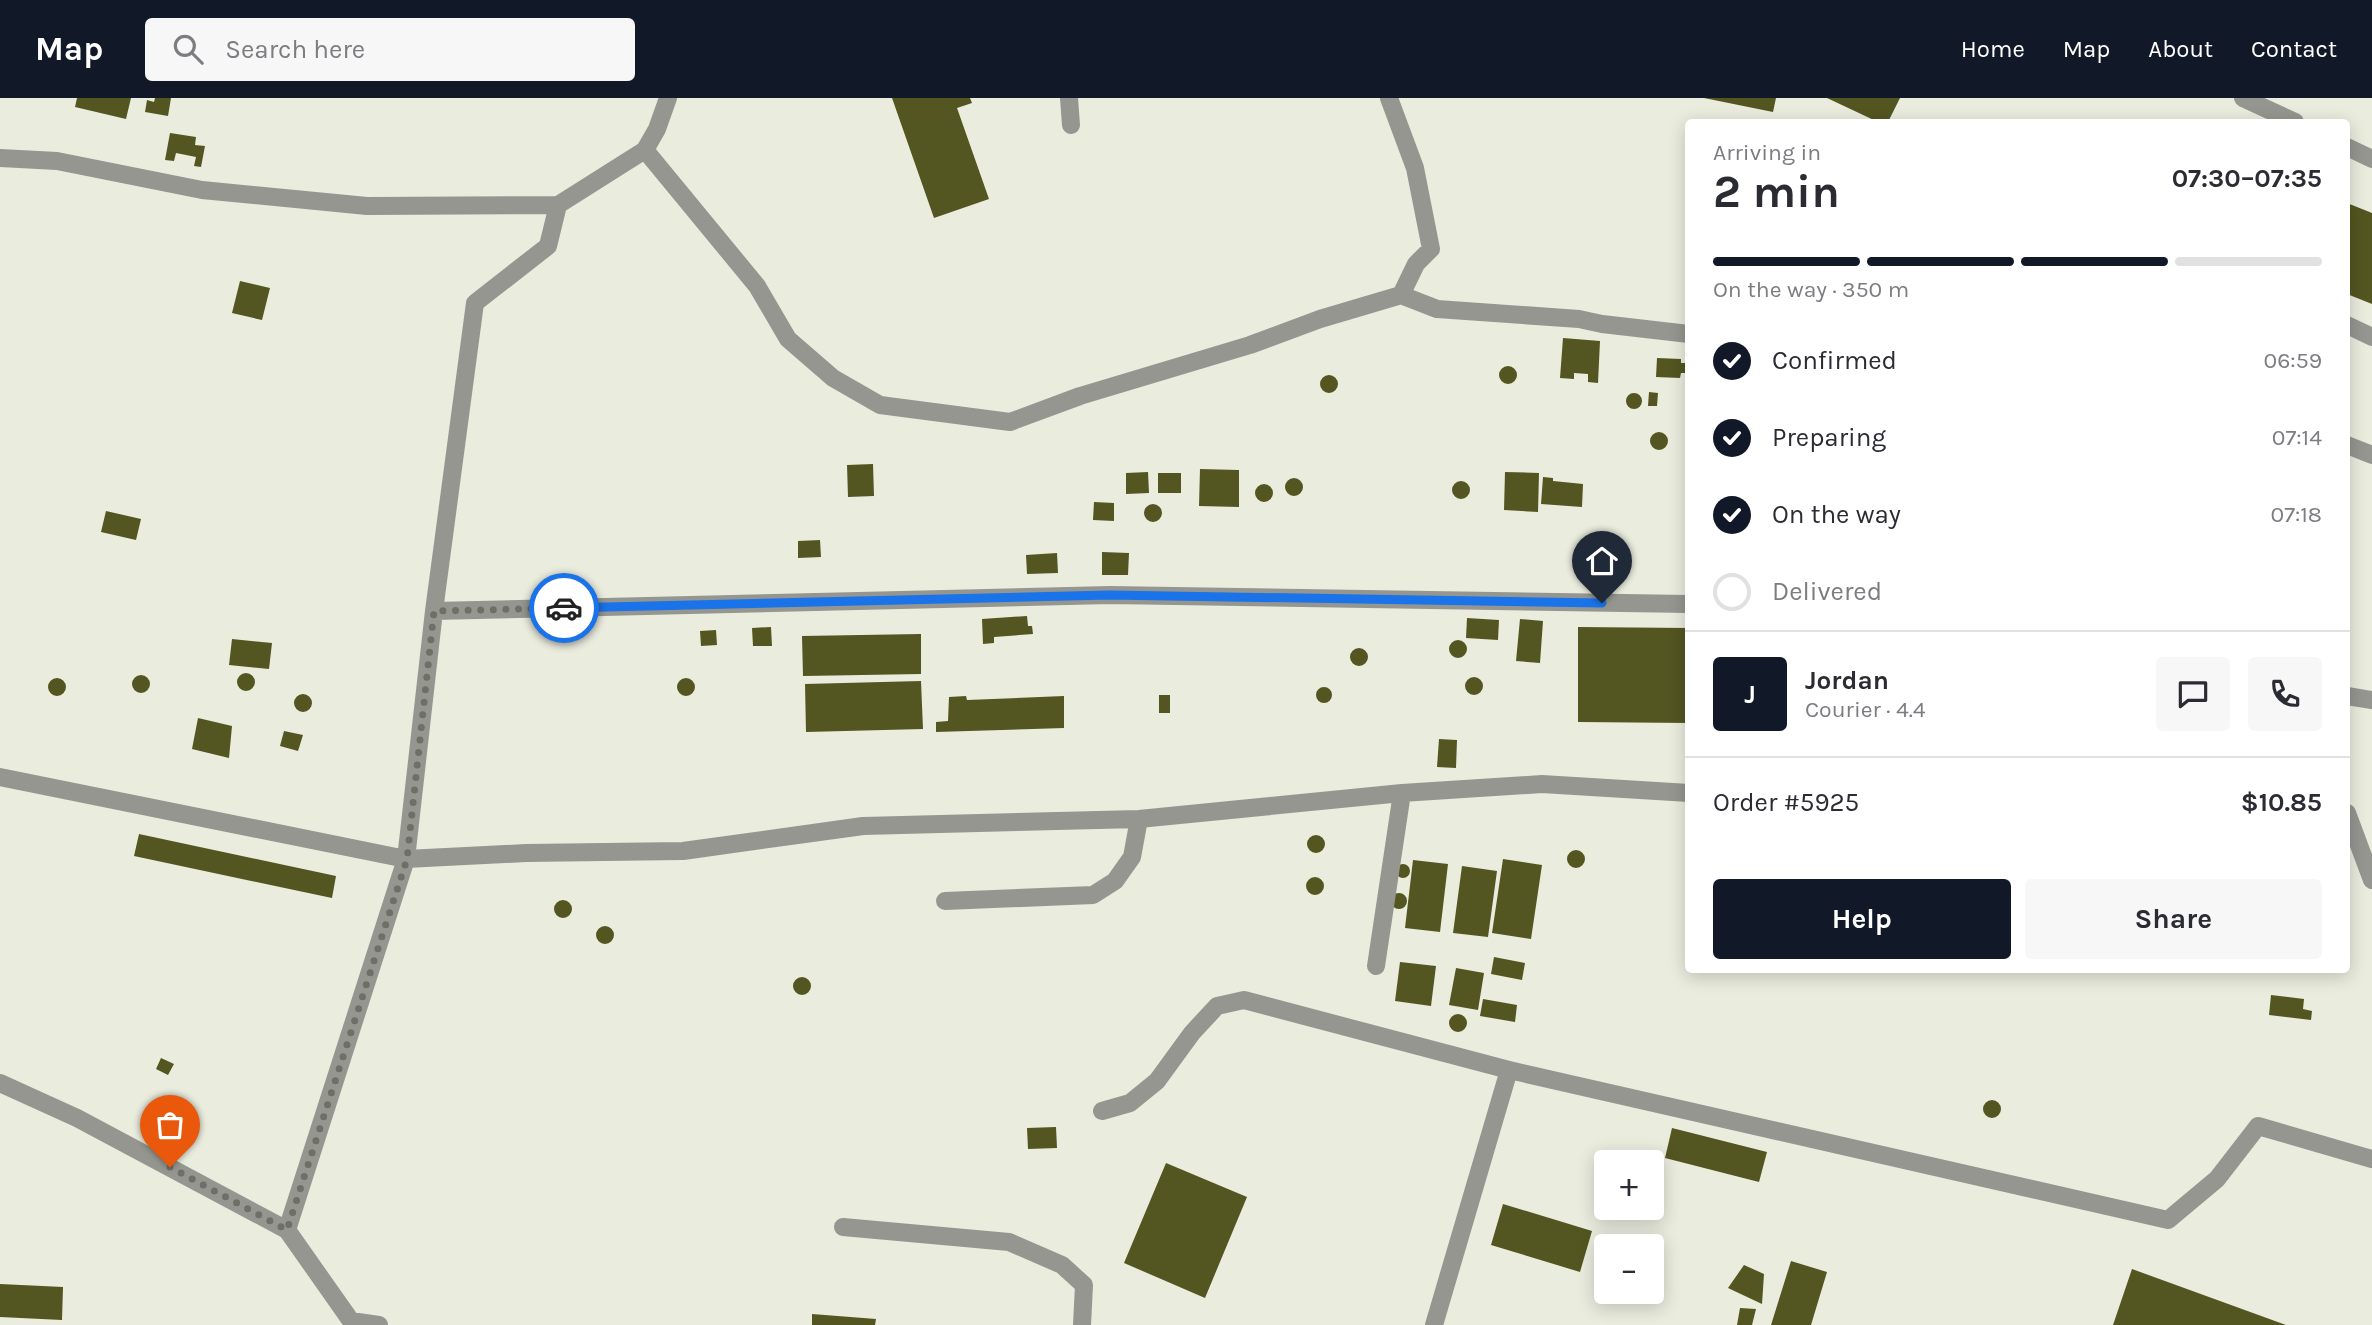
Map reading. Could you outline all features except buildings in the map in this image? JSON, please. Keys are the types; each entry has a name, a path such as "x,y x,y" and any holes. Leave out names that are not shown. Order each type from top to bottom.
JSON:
{"street":[{"path":"0,158 57,161 202,190 366,206 558,205 645,150 657,129 668,98"},
{"path":"1069,98 1071,125"},
{"path":"1389,98 1415,168 1431,249 1416,264 1401,295"},
{"path":"2243,98 2288,119"},
{"path":"2350,148 2372,159"},
{"path":"645,150 757,286 788,339 833,378 880,405 1010,422 1080,396 1250,345 1320,319 1401,295 1437,309 1579,319 1685,334"},
{"path":"287,1230 407,859 434,611 475,303 548,246 558,205"},
{"path":"2350,327 2372,337"},
{"path":"2350,446 2372,455"},
{"path":"434,611 1110,595 1685,604"},
{"path":"2350,694 2372,700"},
{"path":"0,777 407,859 526,853 683,851 863,826 1139,819 1402,793 1542,784 1685,793"},
{"path":"1376,966 1402,793"},
{"path":"945,901 1093,895 1115,881 1132,856 1139,819"},
{"path":"2350,821 2372,880"},
{"path":"1102,1111 1130,1103 1157,1081 1192,1033 1217,1006 1244,1000 1509,1070 2168,1220 2217,1179 2258,1126 2372,1159"},
{"path":"1434,1325 1509,1070"},
{"path":"1,1084 77,1118 287,1230 351,1321 379,1325"},
{"path":"844,1227 1009,1242 1062,1265 1084,1285 1082,1325"}],"way so far":[{"path":"170,1167 287,1230 407,859 434,611 564,608"}],"route":[{"path":"564,608 1110,595 1602,603"}]}
